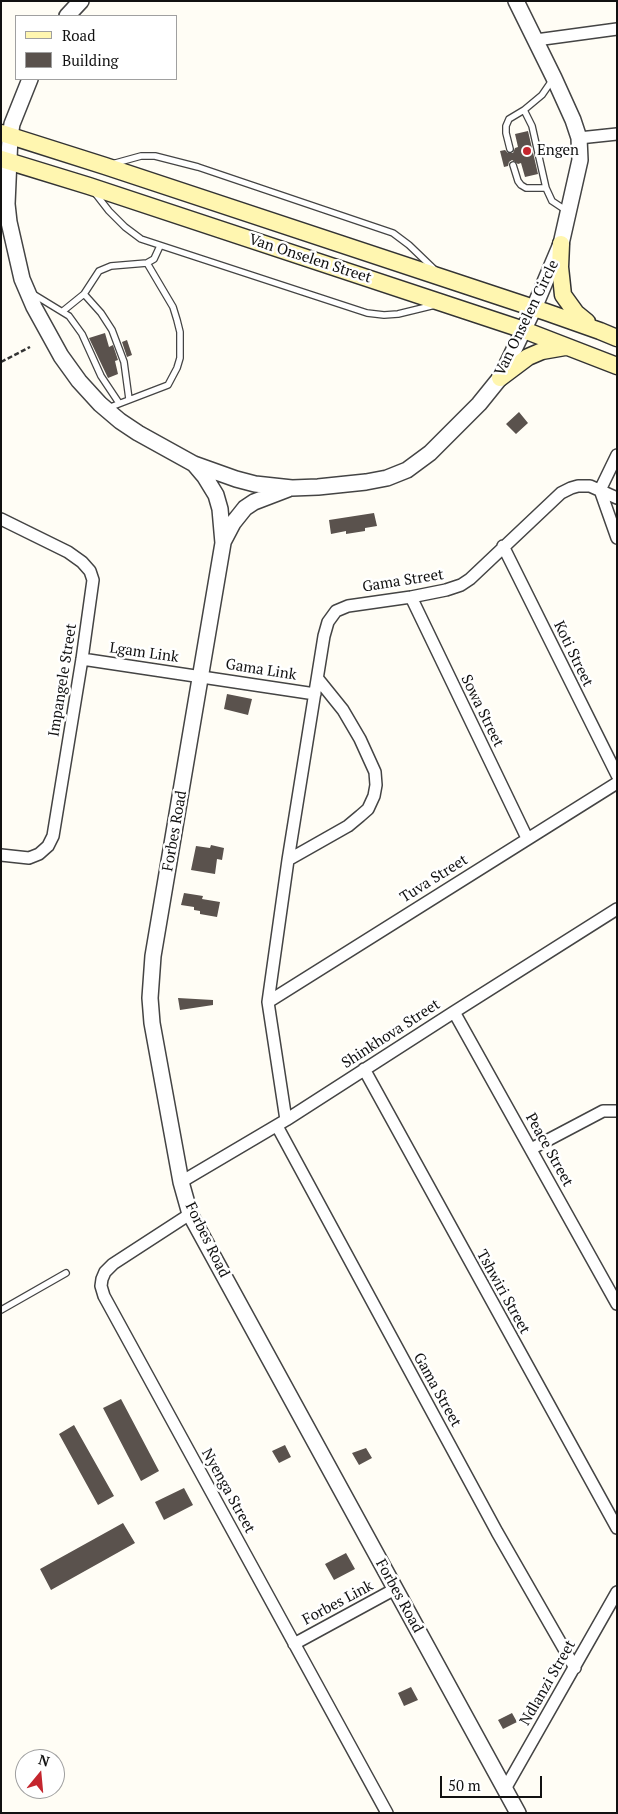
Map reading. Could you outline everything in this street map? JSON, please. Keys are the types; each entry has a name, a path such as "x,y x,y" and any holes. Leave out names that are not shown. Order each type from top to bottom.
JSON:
{"main road":[{"name":"Van Onselen Street","path":"5,134 534,308 600,330 617,338"},
{"name":"Van Onselen Street","path":"5,160 524,330 617,366"},
{"path":"562,244 560,267 563,295 576,313 600,330"},
{"path":"500,378 528,357 552,348 570,347"}],"street":[{"path":"68,15 81,1"},
{"name":"Van Onselen Circle","path":"30,80 5,134 8,222 26,290 46,331 79,381 112,406 138,433 194,464 236,479 262,485 292,488 366,482 386,478 407,470 430,453 453,431 500,378 524,330 562,244 580,160 580,138 554,78 516,1"},
{"path":"536,40 617,29"},
{"path":"580,138 617,134"},
{"path":"617,455 600,490 617,538"},
{"name":"Forbes Road","path":"194,464 206,477 216,495 220,509 223,543 150,978 152,1024 181,1182 190,1214 518,1813"},
{"name":"Gama Street","path":"574,1668 497,1532 282,1123 268,1002 288,860 324,636 328,622 336,611 348,606 446,590 461,585 470,579 503,546 561,494 578,486 590,486 617,498"},
{"name":"Forbes Road","path":"223,543 233,522 245,508 254,502 292,488"},
{"name":"Impangele Street","path":"1,519 68,552 82,562 90,571 93,580 53,836 48,846 39,854 29,858 1,855"},
{"name":"Koti Street","path":"503,546 617,775"},
{"name":"Sowa Street","path":"411,596 526,838"},
{"name":"Lgam Link","path":"82,659 201,676"},
{"name":"Gama Link","path":"201,676 315,694"},
{"path":"288,860 348,826 360,816 368,809 374,796 376,785 375,772 360,739 343,710 318,679"},
{"name":"Tuva Street","path":"268,1002 526,838 617,783"},
{"name":"Shinkhova Street","path":"181,1182 282,1123 617,909"},
{"name":"Peace Street","path":"454,1012 617,1304"},
{"name":"Tshwiri Street","path":"364,1070 617,1528"},
{"path":"531,1149 604,1111 617,1111"},
{"name":"Nyenga Street","path":"190,1214 113,1264 105,1272 101,1286 104,1296 387,1813"},
{"name":"Forbes Link","path":"294,1644 395,1589"},
{"name":"Ndlanzi Street","path":"505,1790 617,1592"}],"lane":[{"path":"510,149 506,133 509,119 524,110 542,95 554,78"},
{"path":"524,110 532,126 546,188 552,201 570,212"},
{"path":"105,166 140,156 155,156 198,166 393,234 418,254 443,278"},
{"path":"513,165 521,185 526,188 546,188"},
{"path":"89,186 108,211 125,228 141,240 367,313 384,316 442,303"},
{"path":"63,312 84,294 99,271 111,266 147,263 154,258 160,246"},
{"path":"26,290 69,316 82,334 112,406 170,382 180,358 180,332 173,307 147,263"},
{"path":"84,294 101,313 112,330 124,362 129,399"},
{"path":"1,1310 66,1272"}],"path":[{"path":"1,362 30,347"}],"building":[{"path":"528,131 538,174 525,177 521,163 518,164 512,160 508,166 504,167 500,151 505,150 508,153 513,153 515,148 518,147 515,134"},
{"path":"105,333 109,347 113,345 118,360 115,361 118,374 108,378 89,338"},
{"path":"127,340 132,355 127,357 122,342"},
{"path":"519,412 528,423 516,434 506,424"},
{"path":"374,513 377,526 365,528 365,531 346,534 346,531 331,534 329,520"},
{"path":"227,694 252,699 248,715 224,709"},
{"path":"211,845 224,848 222,860 217,859 215,874 191,870 196,846 210,848"},
{"path":"184,893 203,896 202,899 220,902 217,917 200,914 200,911 194,910 194,907 181,905"},
{"path":"178,998 213,1000 213,1005 180,1010"},
{"path":"121,1399 159,1471 141,1481 103,1408"},
{"path":"74,1425 114,1496 98,1505 59,1434"},
{"path":"285,1445 291,1457 279,1463 272,1451"},
{"path":"366,1448 372,1458 359,1465 352,1453"},
{"path":"184,1488 193,1505 164,1520 155,1502"},
{"path":"123,1523 135,1543 51,1590 40,1569"},
{"path":"346,1553 355,1569 334,1580 325,1564"},
{"path":"411,1687 418,1700 404,1706 398,1693"},
{"path":"512,1713 517,1722 503,1729 498,1720"}],"place":[{"name":"Engen","path":"527,151"}]}
